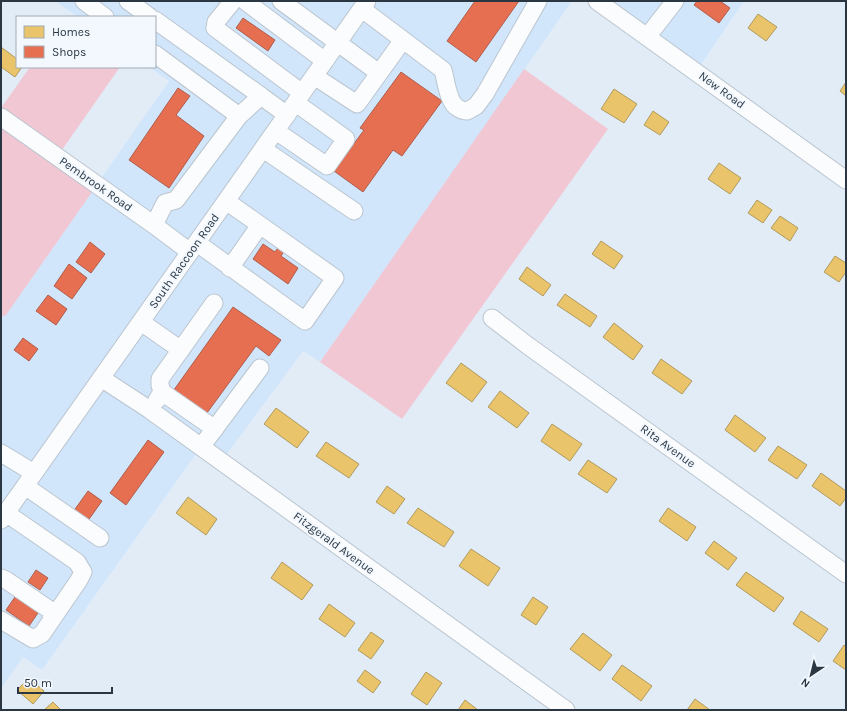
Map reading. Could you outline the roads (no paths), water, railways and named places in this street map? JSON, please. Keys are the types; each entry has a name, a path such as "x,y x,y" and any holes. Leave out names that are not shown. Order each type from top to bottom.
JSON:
{"street":[{"path":"84,1 104,16"},
{"path":"128,1 149,16"},
{"path":"233,1 216,22 215,28 295,104 346,139 326,166 276,131"},
{"path":"245,1 325,61"},
{"path":"281,1 379,74"},
{"path":"365,5 404,40 443,70 448,86 448,95 457,108 467,111 476,106 485,94 538,1"},
{"name":"New Road","path":"597,1 846,180"},
{"path":"647,37 675,1"},
{"name":"South Raccoon Road","path":"3,517 365,5"},
{"path":"156,21 261,96 295,104"},
{"path":"314,76 356,104 404,40"},
{"path":"156,55 239,116"},
{"path":"154,225 165,203 176,200 239,116 261,96"},
{"name":"Pembrook Road","path":"1,118 154,225 230,268 305,321 330,284"},
{"path":"263,149 354,211"},
{"path":"226,201 335,278 330,284 281,250 270,242 264,228"},
{"path":"230,268 264,228"},
{"path":"214,303 160,379 160,385 162,392 215,429"},
{"name":"Rita Avenue","path":"492,318 527,345 846,574"},
{"path":"141,322 181,350"},
{"path":"201,447 260,368"},
{"name":"Fitzgerald Avenue","path":"101,378 150,410 566,710"},
{"path":"150,410 162,392"},
{"path":"1,453 100,538"},
{"path":"1,620 33,639 42,634 83,572 78,562 3,517"},
{"path":"1,578 50,610 52,619"}]}
